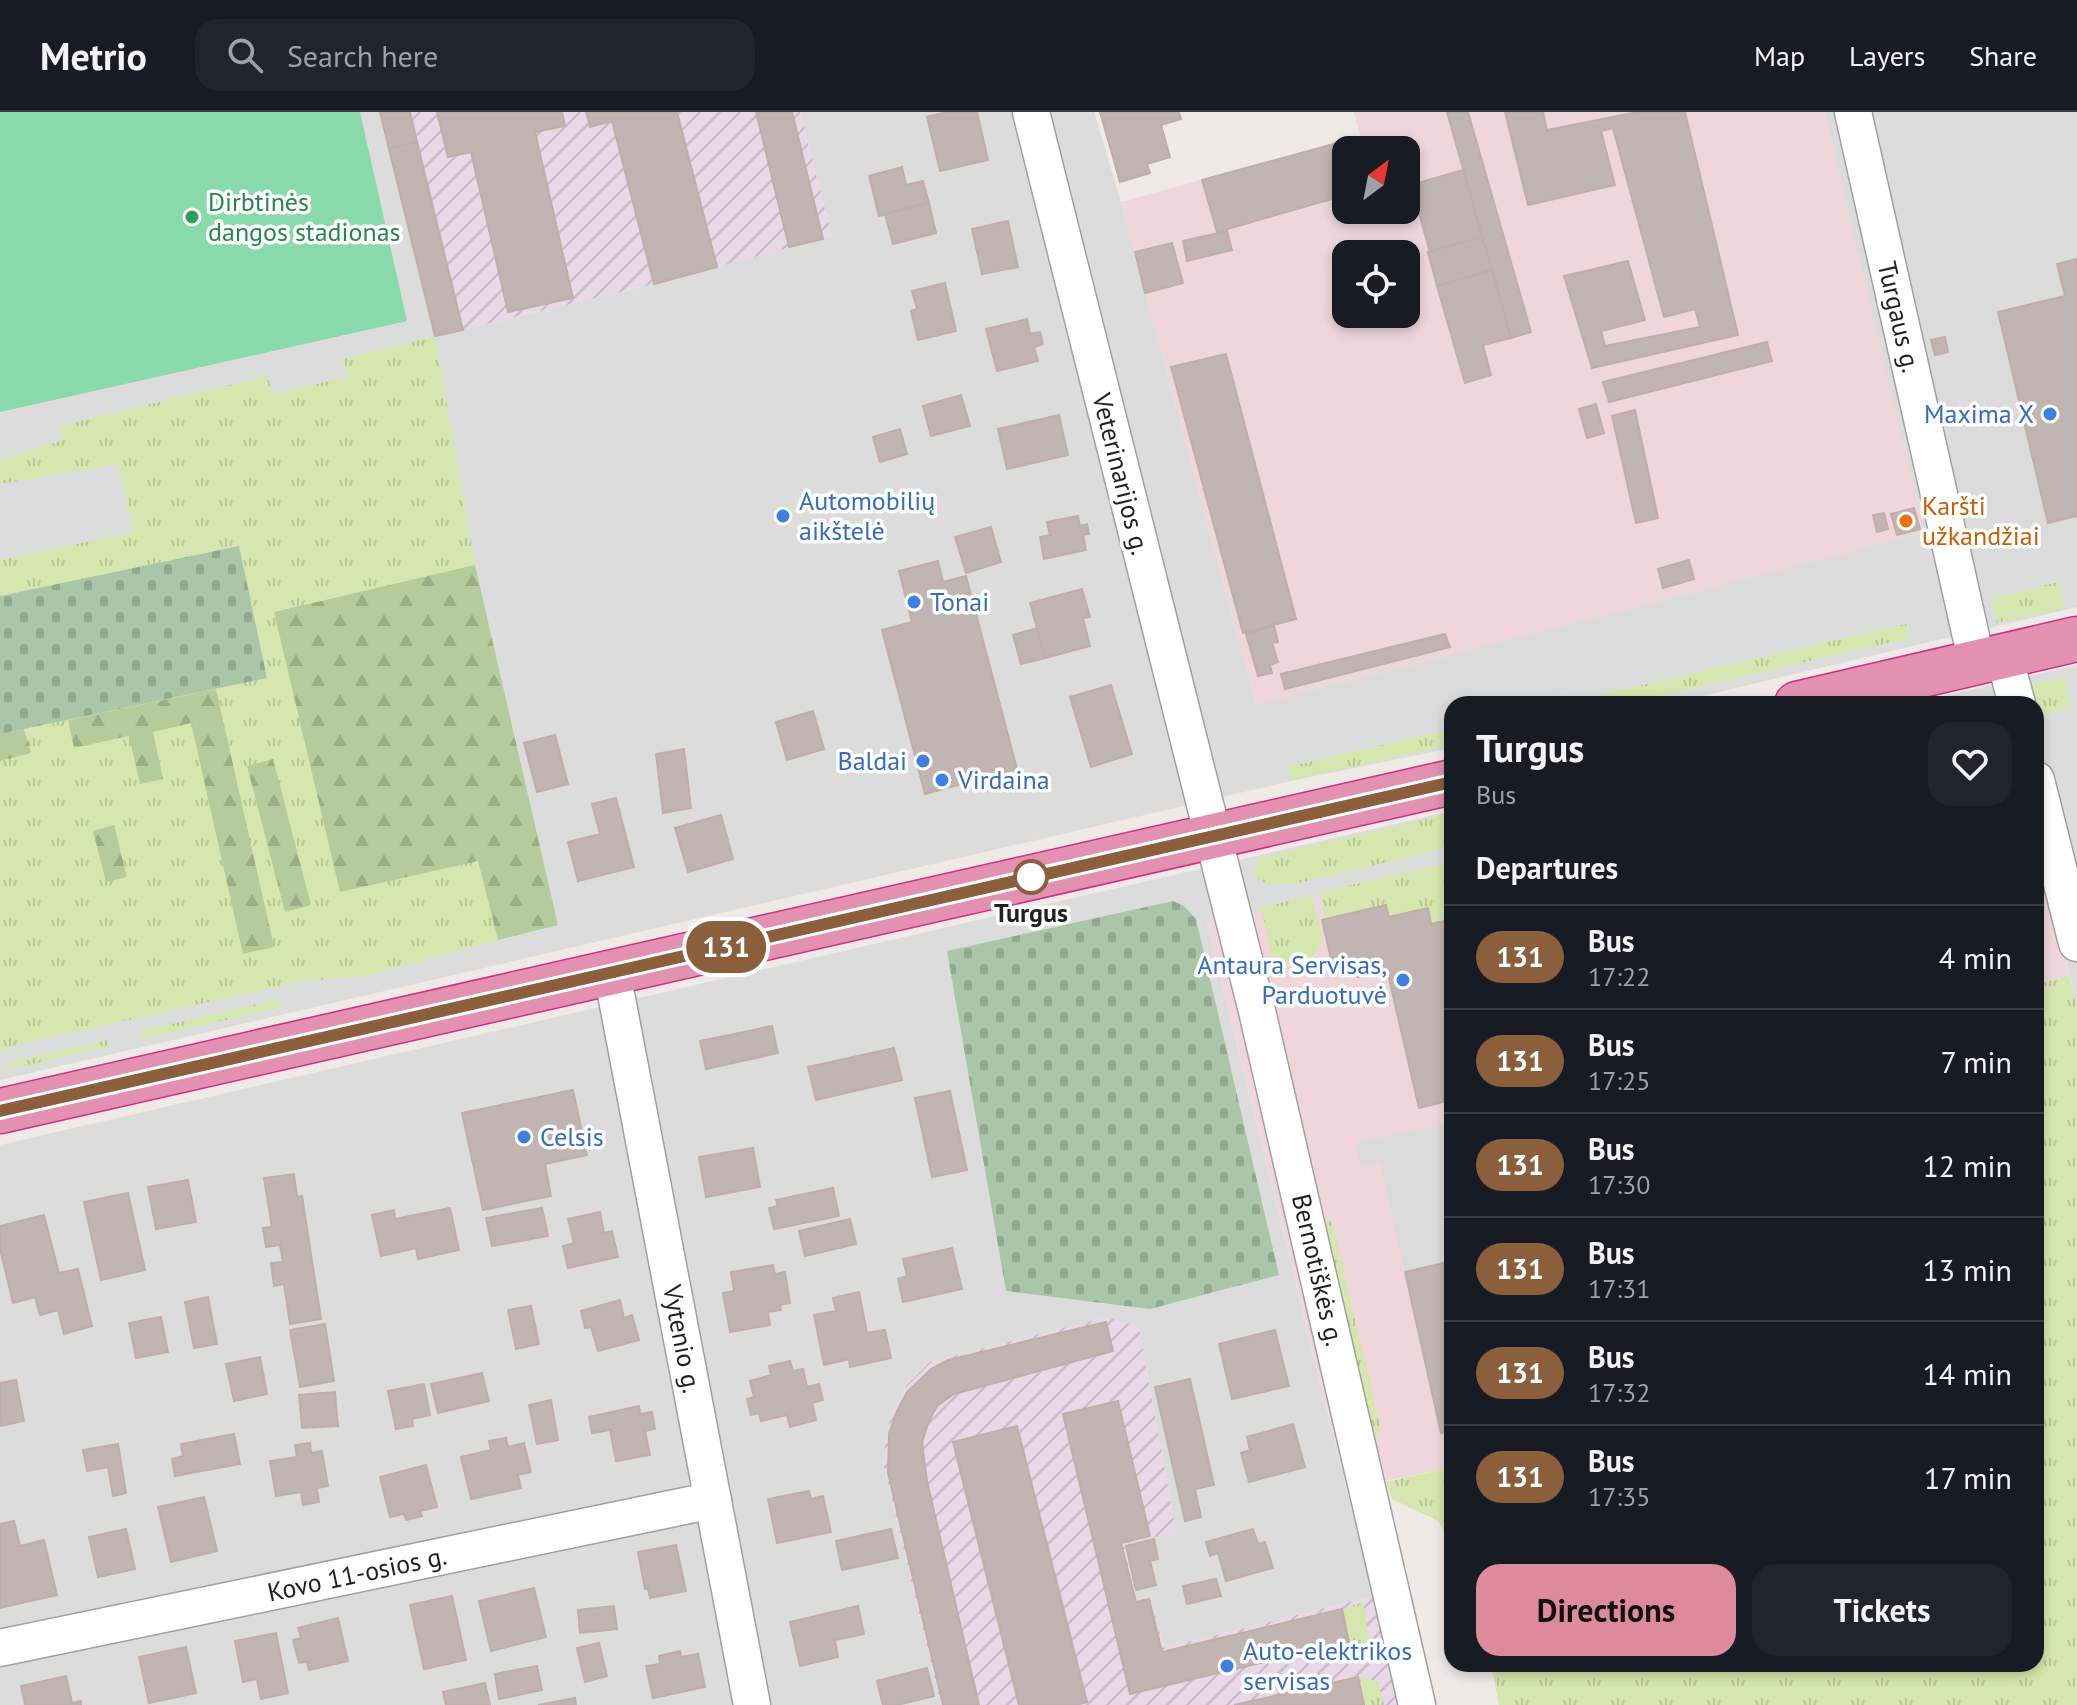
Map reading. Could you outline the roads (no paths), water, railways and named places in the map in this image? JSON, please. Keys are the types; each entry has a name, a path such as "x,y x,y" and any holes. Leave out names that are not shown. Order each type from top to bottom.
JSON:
{"highway":[{"path":"1831,696 2077,639"},
{"path":"0,1111 1444,784"}],"street":[{"name":"Veterinarijos g.","path":"1031,112 1214,836"},
{"name":"Turgaus g.","path":"1853,112 1990,659 2012,696"},
{"path":"2044,812 2077,943"},
{"name":"Bernotiškės g.","path":"1214,836 1300,1191 1417,1705"},
{"name":"Vytenio g.","path":"612,973 752,1705"},
{"name":"Kovo 11-osios g.","path":"0,1648 713,1500"}],"place":[{"name":"Dirbtinės dangos stadionas","path":"192,217"},
{"name":"Maxima X","path":"2050,414"},
{"name":"Automobilių aikštelė","path":"783,516"},
{"name":"Karšti užkandžiai","path":"1906,521"},
{"name":"Tonai","path":"914,602"},
{"name":"Baldai","path":"923,761"},
{"name":"Virdaina","path":"942,780"},
{"name":"Turgus","path":"1031,877"},
{"name":"Antaura Servisas, Parduotuvė","path":"1403,980"},
{"name":"Celsis","path":"524,1137"},
{"name":"Auto-elektrikos servisas","path":"1227,1666"}]}
